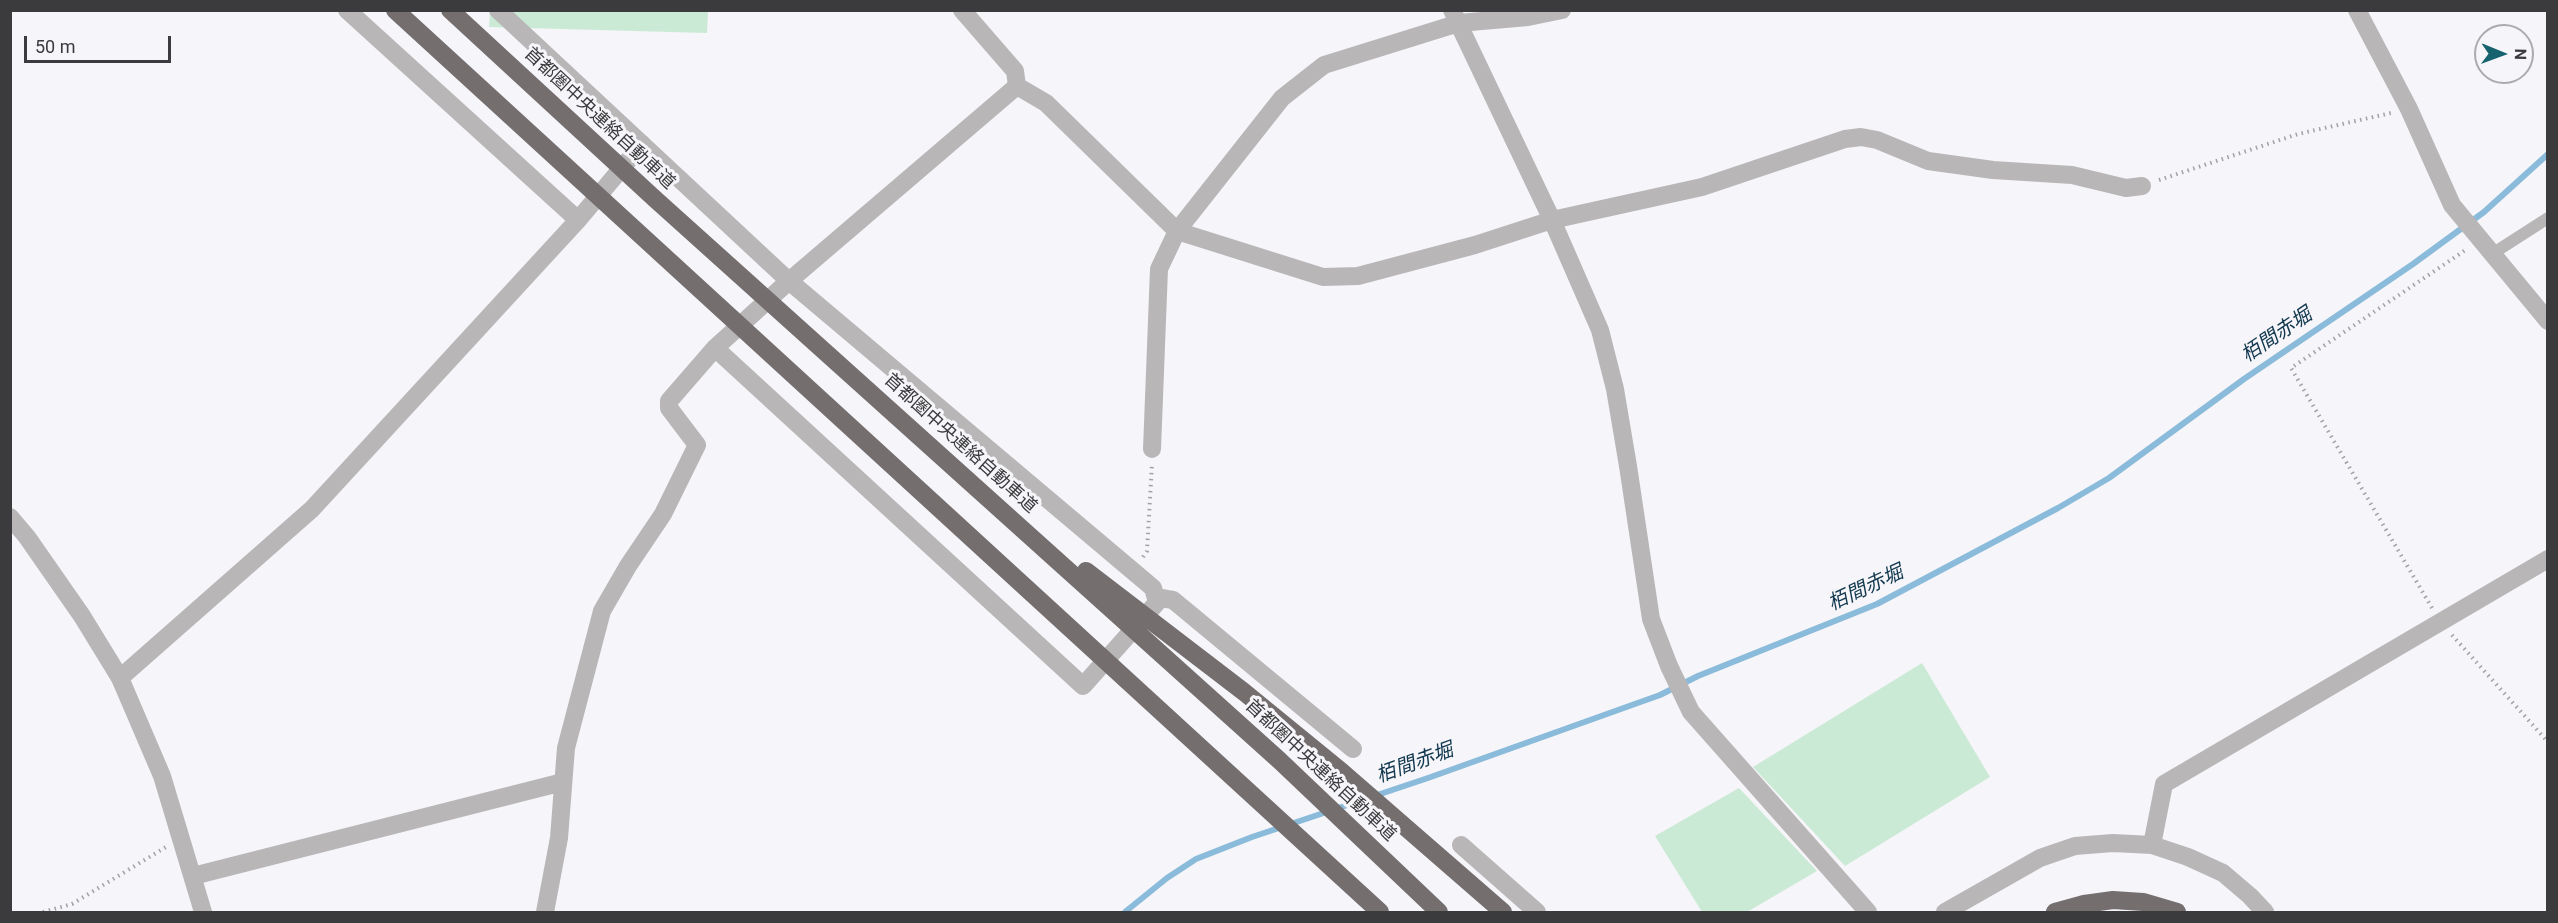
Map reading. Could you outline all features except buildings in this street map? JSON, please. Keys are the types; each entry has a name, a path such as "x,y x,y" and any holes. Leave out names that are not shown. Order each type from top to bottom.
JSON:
{"highway":[{"path":"395,10 1074,635 1380,912"},
{"name":"首都圏中央連絡自動車道","path":"450,10 655,199 1279,760 1439,912"},
{"path":"993,501 1244,692 1341,772 1503,912"},
{"path":"1321,858 1371,912"},
{"path":"2055,912 2084,904 2113,900 2143,902 2177,912"}],"street":[{"path":"347,10 578,220"},
{"path":"498,10 789,281 1153,588 1157,602"},
{"path":"962,10 1015,71 1017,86"},
{"path":"1152,448 1159,269 1177,231 1282,98 1324,65 1455,17 1528,17 1562,10"},
{"path":"2357,10 2409,109 2452,205 2547,321"},
{"path":"1455,17 1552,220 1600,330 1615,389 1651,619 1669,666 1691,712 1868,912"},
{"path":"1017,86 1046,104 1177,231 1312,275 1346,278 1475,245 1552,220 1702,187 1845,139 1861,137 1899,148 1928,161 1993,170 2072,175 2126,188 2142,186"},
{"path":"545,912 559,838 566,748 602,611 628,566 663,514 697,445 669,408 669,401 715,348 789,281 1017,86"},
{"path":"120,678 312,509 578,220 642,144"},
{"path":"715,348 1083,686 1161,598 1173,600 1353,749"},
{"path":"10,517 27,537 82,616 120,678 162,776 203,912"},
{"path":"2152,845 2164,784 2547,559"},
{"path":"193,876 563,783"},
{"path":"1946,912 2040,858 2075,846 2113,843 2152,845 2188,857 2223,873 2265,912"},
{"path":"1461,845 1537,912"}],"lane":[{"path":"2482,242 2547,218"}],"path":[{"path":"2142,186 2298,134 2409,109"},
{"path":"2482,242 2291,368 2440,622 2547,742"},
{"path":"1133,571 1147,551 1152,448"},
{"path":"43,912 72,904 182,838"}],"green space":[{"path":"490,11 708,11 707,33 489,27"},
{"path":"1922,663 1990,777 1845,866 1753,767"},
{"path":"1739,788 1817,871 1747,912 1702,912 1655,836"}],"waterway":[{"name":"栢間赤堀","path":"1125,912 1167,878 1196,859 1252,837 1428,778 1660,695 1698,676 1877,604 2058,508 2109,478 2244,379 2413,264 2484,212 2548,154"}]}
